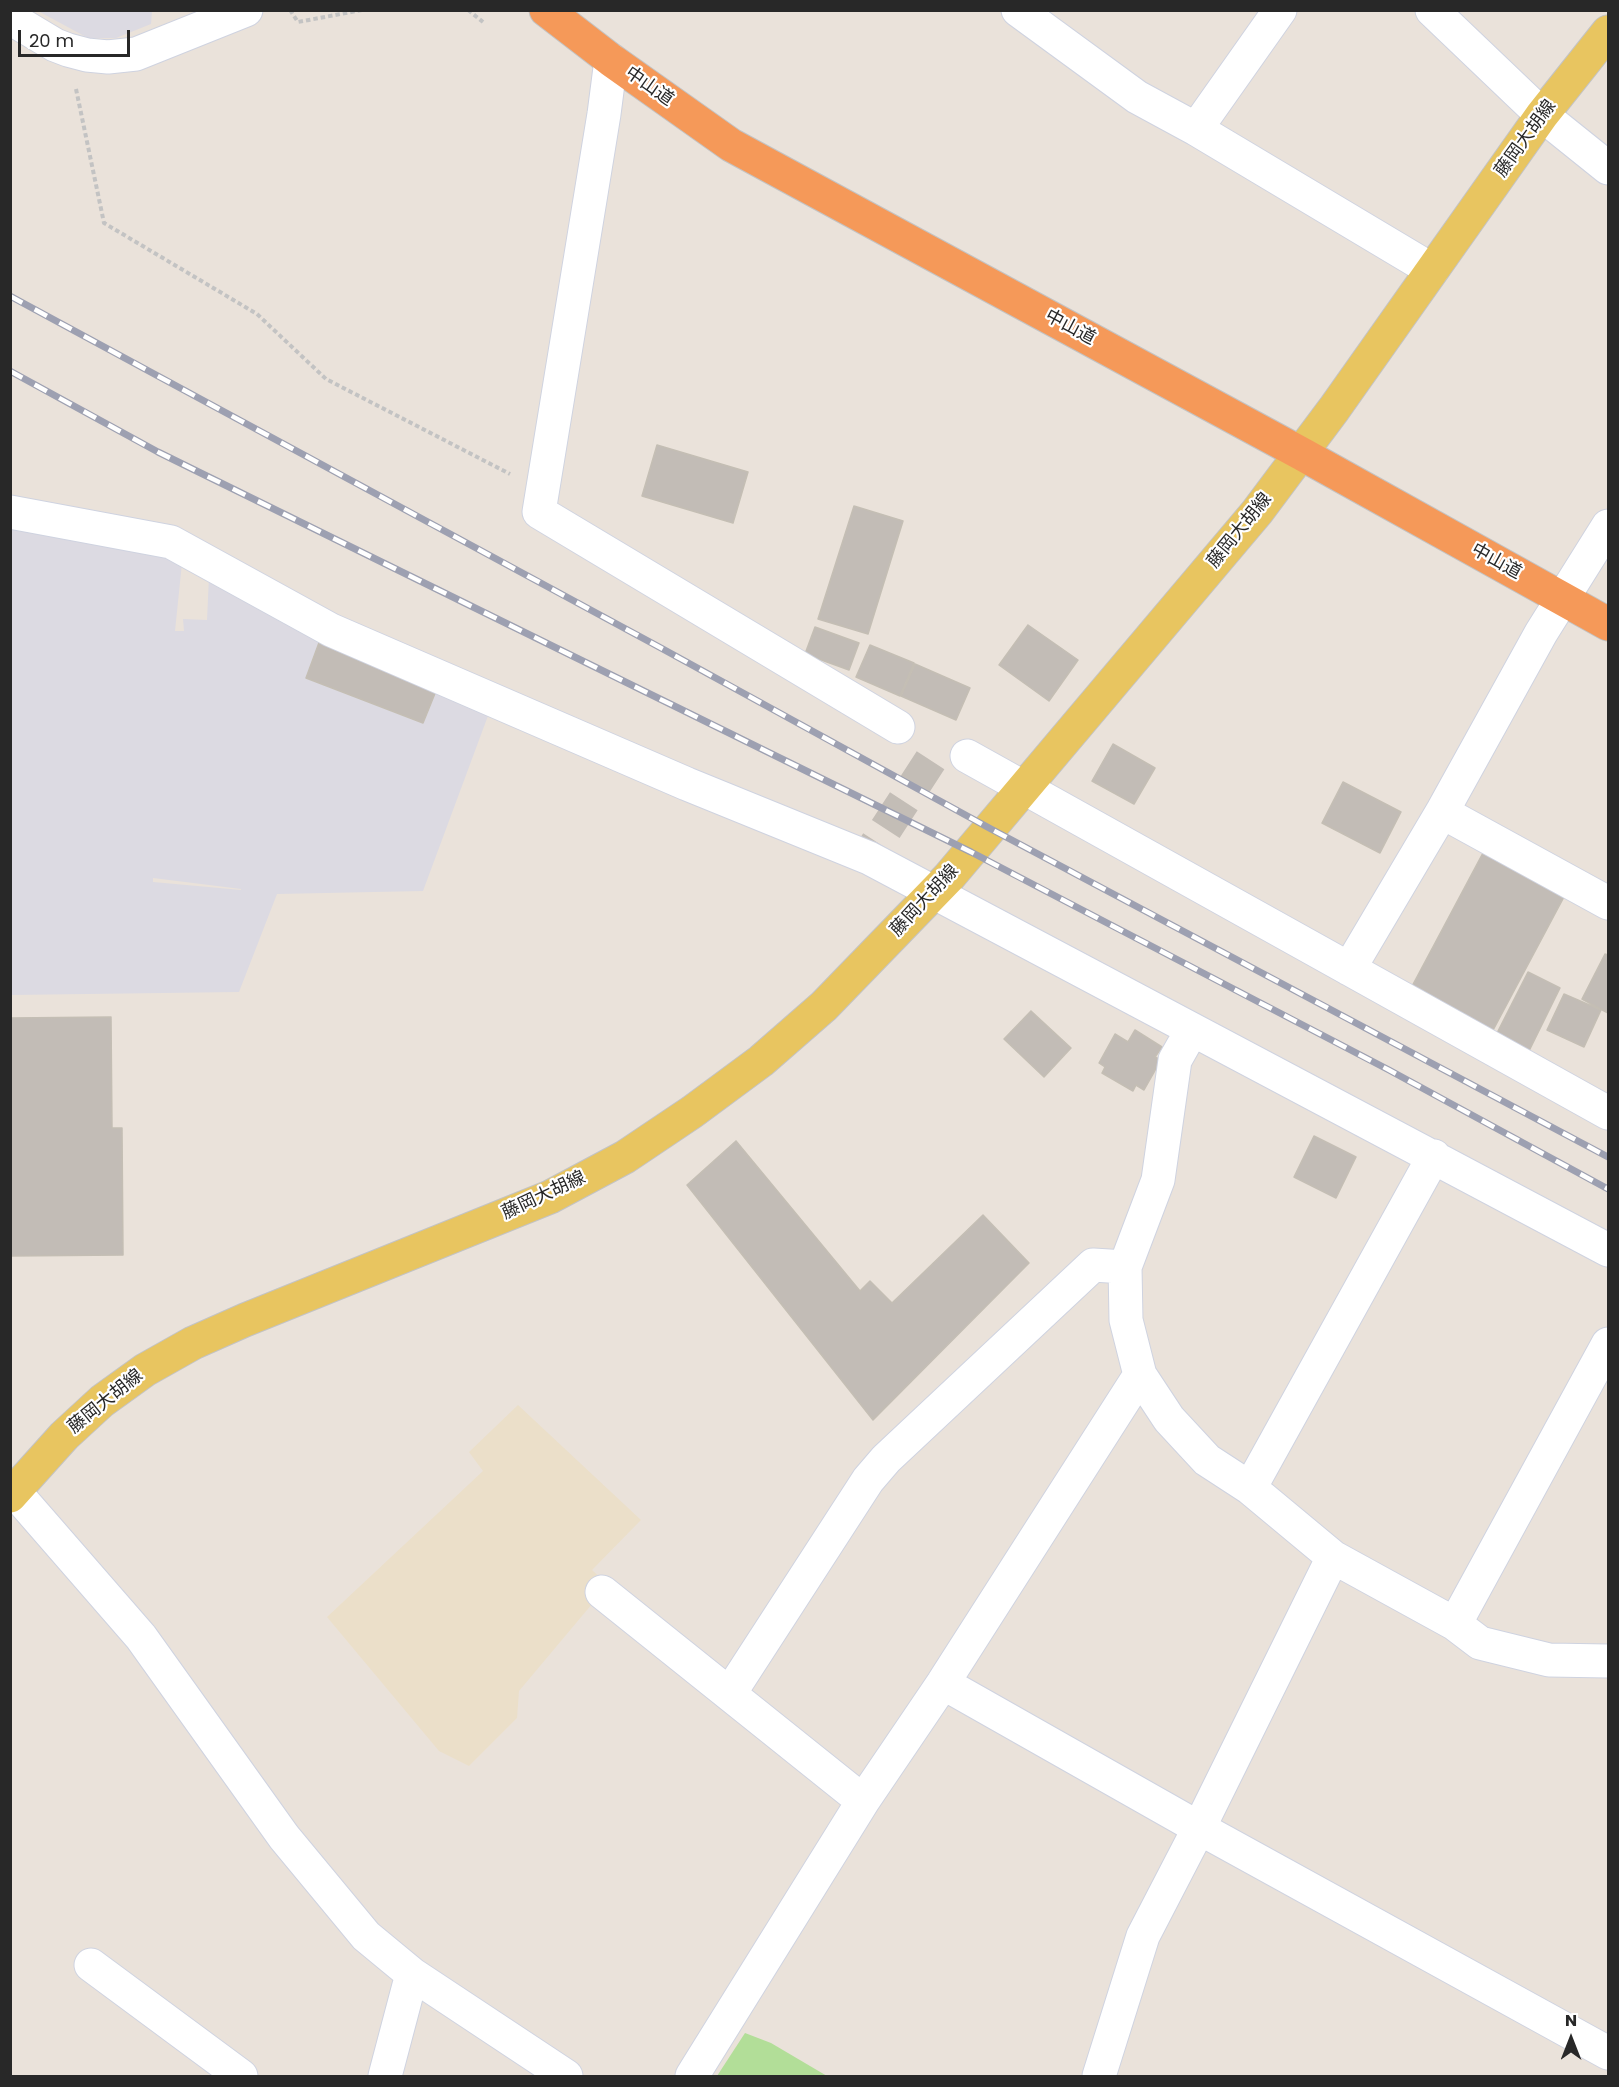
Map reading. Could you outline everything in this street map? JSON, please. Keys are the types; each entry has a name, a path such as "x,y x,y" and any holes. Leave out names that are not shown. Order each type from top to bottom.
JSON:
{"highway":[{"name":"中山道","path":"546,10 611,60 730,144 1302,453 1608,624"}],"main road":[{"name":"藤岡大胡線","path":"12,1492 64,1436 102,1401 145,1370 193,1342 256,1315 550,1197 625,1157 692,1112 761,1061 824,1005 935,893 1257,512 1302,453 1542,115 1608,32"}],"street":[{"path":"10,18 55,45 68,50 87,55 123,57 136,54 246,10"},
{"path":"1018,10 1137,97 1196,129 1432,270"},
{"path":"1196,129 1280,10"},
{"path":"1432,10 1542,115 1608,168"},
{"path":"611,60 539,512 898,727"},
{"path":"10,512 171,542 332,630 687,784 869,858 1608,1250"},
{"path":"1349,969 1442,812 1561,598 1608,526"},
{"path":"967,756 1608,1113"},
{"path":"1442,812 1608,903"},
{"path":"1192,1030 1175,1060 1158,1180 1125,1267 1126,1320 1140,1375 1169,1419 1207,1460 1250,1488 1333,1557 1455,1624 1480,1643 1549,1660 1608,1661"},
{"path":"1250,1488 1434,1156"},
{"path":"729,1693 868,1480 886,1459 1093,1265 1125,1267"},
{"path":"1455,1624 1608,1344"},
{"path":"692,2076 863,1801 943,1683 1140,1375"},
{"path":"12,1492 141,1637 284,1837 366,1936 412,1974 566,2076"},
{"path":"1099,2076 1143,1936 1333,1557"},
{"path":"602,1592 863,1801"},
{"path":"943,1683 1199,1828 1608,2054"},
{"path":"91,1965 241,2076"},
{"path":"385,2076 412,1974"}],"path":[{"path":"290,10 298,22 362,10"},
{"path":"468,10 483,22"},
{"path":"68,50 104,223 257,314 326,379 542,490"}],"shaded area":[{"path":"152,10 151,24 116,38 88,38 38,11"},
{"path":"10,529 158,555 182,563 175,631 184,631 183,619 207,620 209,577 492,705 423,891 277,894 239,992 11,995","holes":["153,878 241,889 153,882"]},
{"path":"518,1405 641,1520 592,1570 608,1585 519,1691 517,1718 469,1766 439,1751 327,1617 483,1471 469,1452"}],"green space":[{"path":"745,2033 771,2043 827,2076 717,2076"}],"building":[{"path":"657,445 748,472 733,523 642,496"},
{"path":"854,506 903,521 868,634 818,619"},
{"path":"1028,625 1078,660 1049,701 999,665"},
{"path":"815,627 859,643 849,670 805,654"},
{"path":"320,640 438,686 423,723 306,678"},
{"path":"870,645 914,663 900,696 856,677"},
{"path":"915,664 970,688 956,720 901,696"},
{"path":"1113,744 1155,768 1134,804 1092,781"},
{"path":"1343,782 1401,812 1380,853 1322,823"},
{"path":"1484,851 1565,895 1491,1034 1410,990"},
{"path":"1605,954 1608,955 1608,1013 1582,999"},
{"path":"1528,972 1560,988 1528,1053 1495,1037"},
{"path":"1564,994 1601,1010 1584,1047 1547,1030"},
{"path":"1031,1011 1071,1048 1044,1077 1004,1039"},
{"path":"111,1017 112,1128 122,1128 123,1255 10,1256 10,1018"},
{"path":"1135,1030 1162,1047 1155,1057 1161,1060 1144,1090 1136,1085 1133,1091 1102,1073 1105,1067 1099,1063 1115,1034 1128,1042"},
{"path":"1314,1136 1356,1157 1336,1198 1294,1177"},
{"path":"736,1141 860,1291 870,1281 892,1303 983,1215 1029,1263 873,1420 687,1185"}],"tunnel":[{"path":"859,870 934,755"}],"railway":[{"path":"10,296 991,829 1608,1157"},
{"path":"10,371 158,452 971,852 1389,1070 1608,1189"}]}
